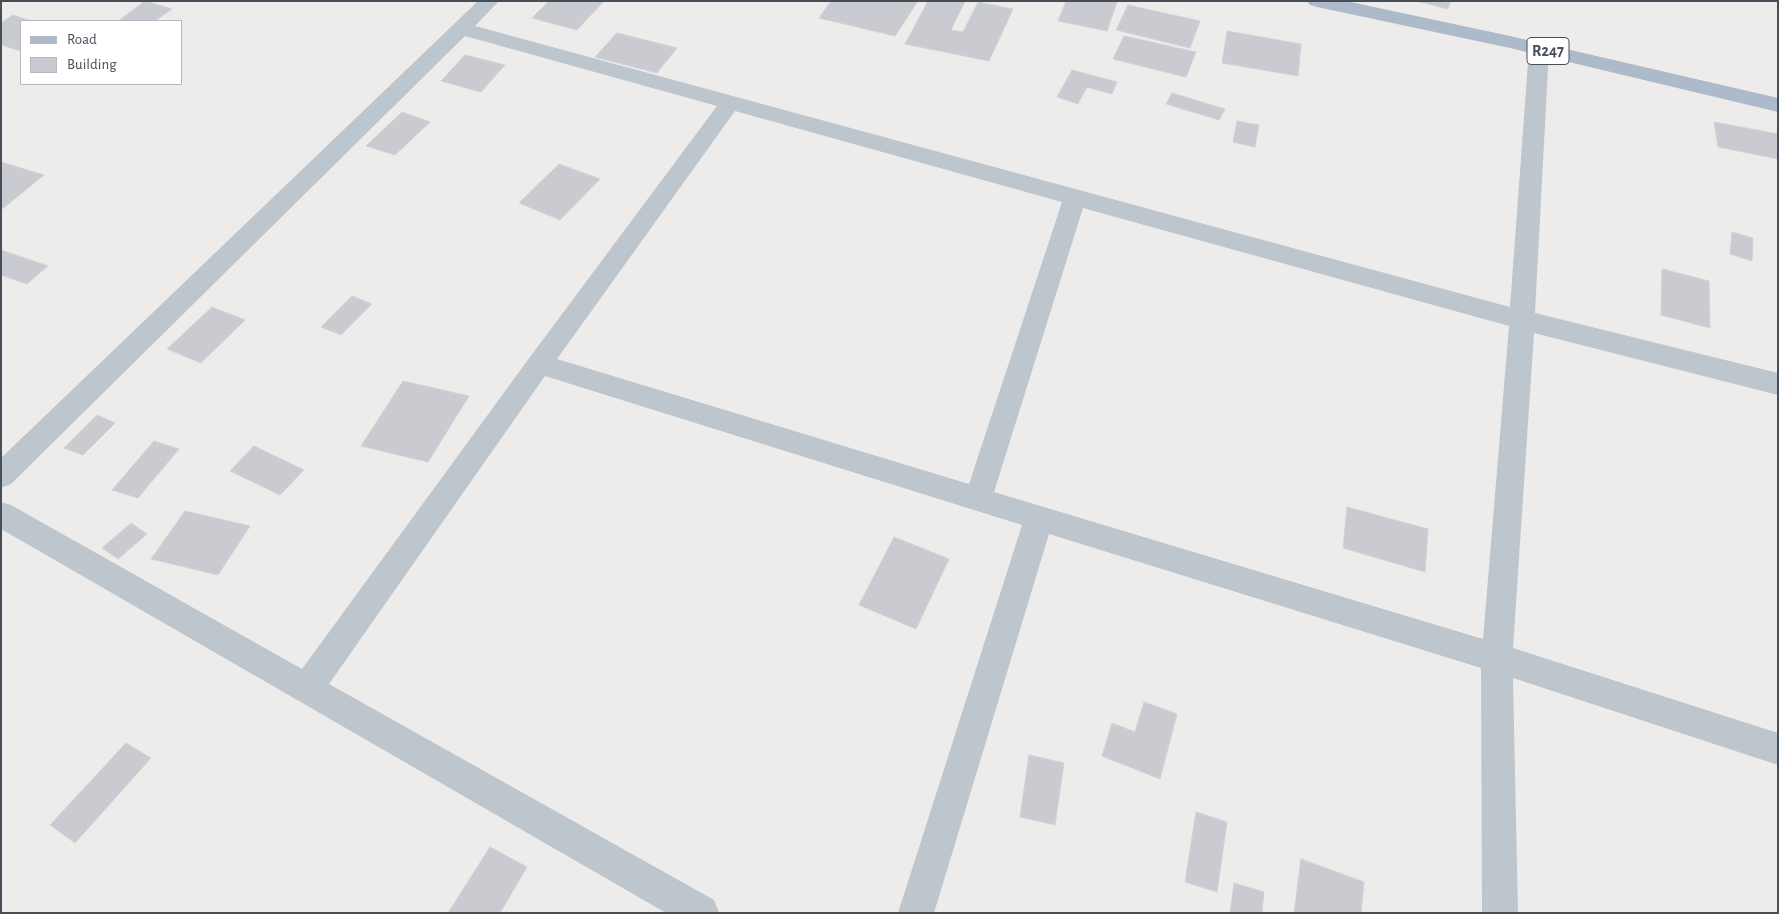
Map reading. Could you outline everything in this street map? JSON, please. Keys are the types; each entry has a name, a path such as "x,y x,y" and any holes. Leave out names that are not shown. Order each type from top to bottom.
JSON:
{"main road":[{"name":"R247","path":"1317,1 1539,49 1778,105"}],"street":[{"path":"1,476 489,1"},
{"path":"460,28 1522,320 1778,384"},
{"path":"1500,913 1497,658 1522,320 1539,49"},
{"path":"307,688 539,364 730,102"},
{"path":"978,499 1075,197"},
{"path":"539,364 1497,658 1778,749"},
{"path":"1,514 701,913"},
{"path":"916,913 1039,518"}],"building":[{"path":"145,1 172,9 156,20 119,20"},
{"path":"549,1 604,1 577,30 532,18"},
{"path":"831,1 918,1 895,36 819,18"},
{"path":"928,1 965,1 951,30 963,32 978,2 1013,9 989,61 905,44"},
{"path":"1066,1 1117,2 1107,31 1058,21"},
{"path":"1416,1 1450,1 1448,9"},
{"path":"1128,5 1200,21 1190,48 1116,30"},
{"path":"13,15 28,20 20,20 20,51 1,45 1,23"},
{"path":"1227,31 1301,44 1298,76 1222,63"},
{"path":"617,33 677,48 657,73 595,57"},
{"path":"1124,36 1196,52 1186,77 1113,59"},
{"path":"465,55 505,65 481,92 441,81"},
{"path":"1072,70 1117,82 1112,94 1087,87 1078,104 1057,97"},
{"path":"1172,93 1225,109 1219,120 1166,104"},
{"path":"402,112 430,122 395,155 366,146"},
{"path":"1237,121 1259,125 1255,147 1233,142"},
{"path":"1714,122 1778,134 1778,159 1718,147"},
{"path":"1,162 44,175 1,210"},
{"path":"559,164 600,179 560,220 519,203"},
{"path":"1732,232 1753,238 1752,261 1730,254"},
{"path":"1,250 48,266 27,284 1,275"},
{"path":"1662,269 1709,281 1710,328 1661,315"},
{"path":"352,296 372,304 341,335 321,327"},
{"path":"212,307 245,320 201,363 167,349"},
{"path":"403,381 469,396 428,462 361,446"},
{"path":"97,415 115,423 83,455 64,448"},
{"path":"154,441 179,449 138,498 112,490"},
{"path":"254,446 304,470 280,495 230,471"},
{"path":"1347,507 1428,529 1425,572 1343,548"},
{"path":"185,511 250,526 218,575 151,559"},
{"path":"131,523 147,534 118,559 102,548"},
{"path":"894,537 949,559 916,629 859,605"},
{"path":"1144,702 1177,714 1160,779 1102,756 1112,723 1135,732"},
{"path":"126,743 151,758 75,843 50,825"},
{"path":"1029,755 1064,763 1055,825 1020,817"},
{"path":"1196,812 1227,822 1217,892 1185,882"},
{"path":"490,847 527,867 500,913 448,913"},
{"path":"1301,859 1364,882 1361,913 1294,913"},
{"path":"1234,883 1264,892 1262,913 1230,913"}]}
